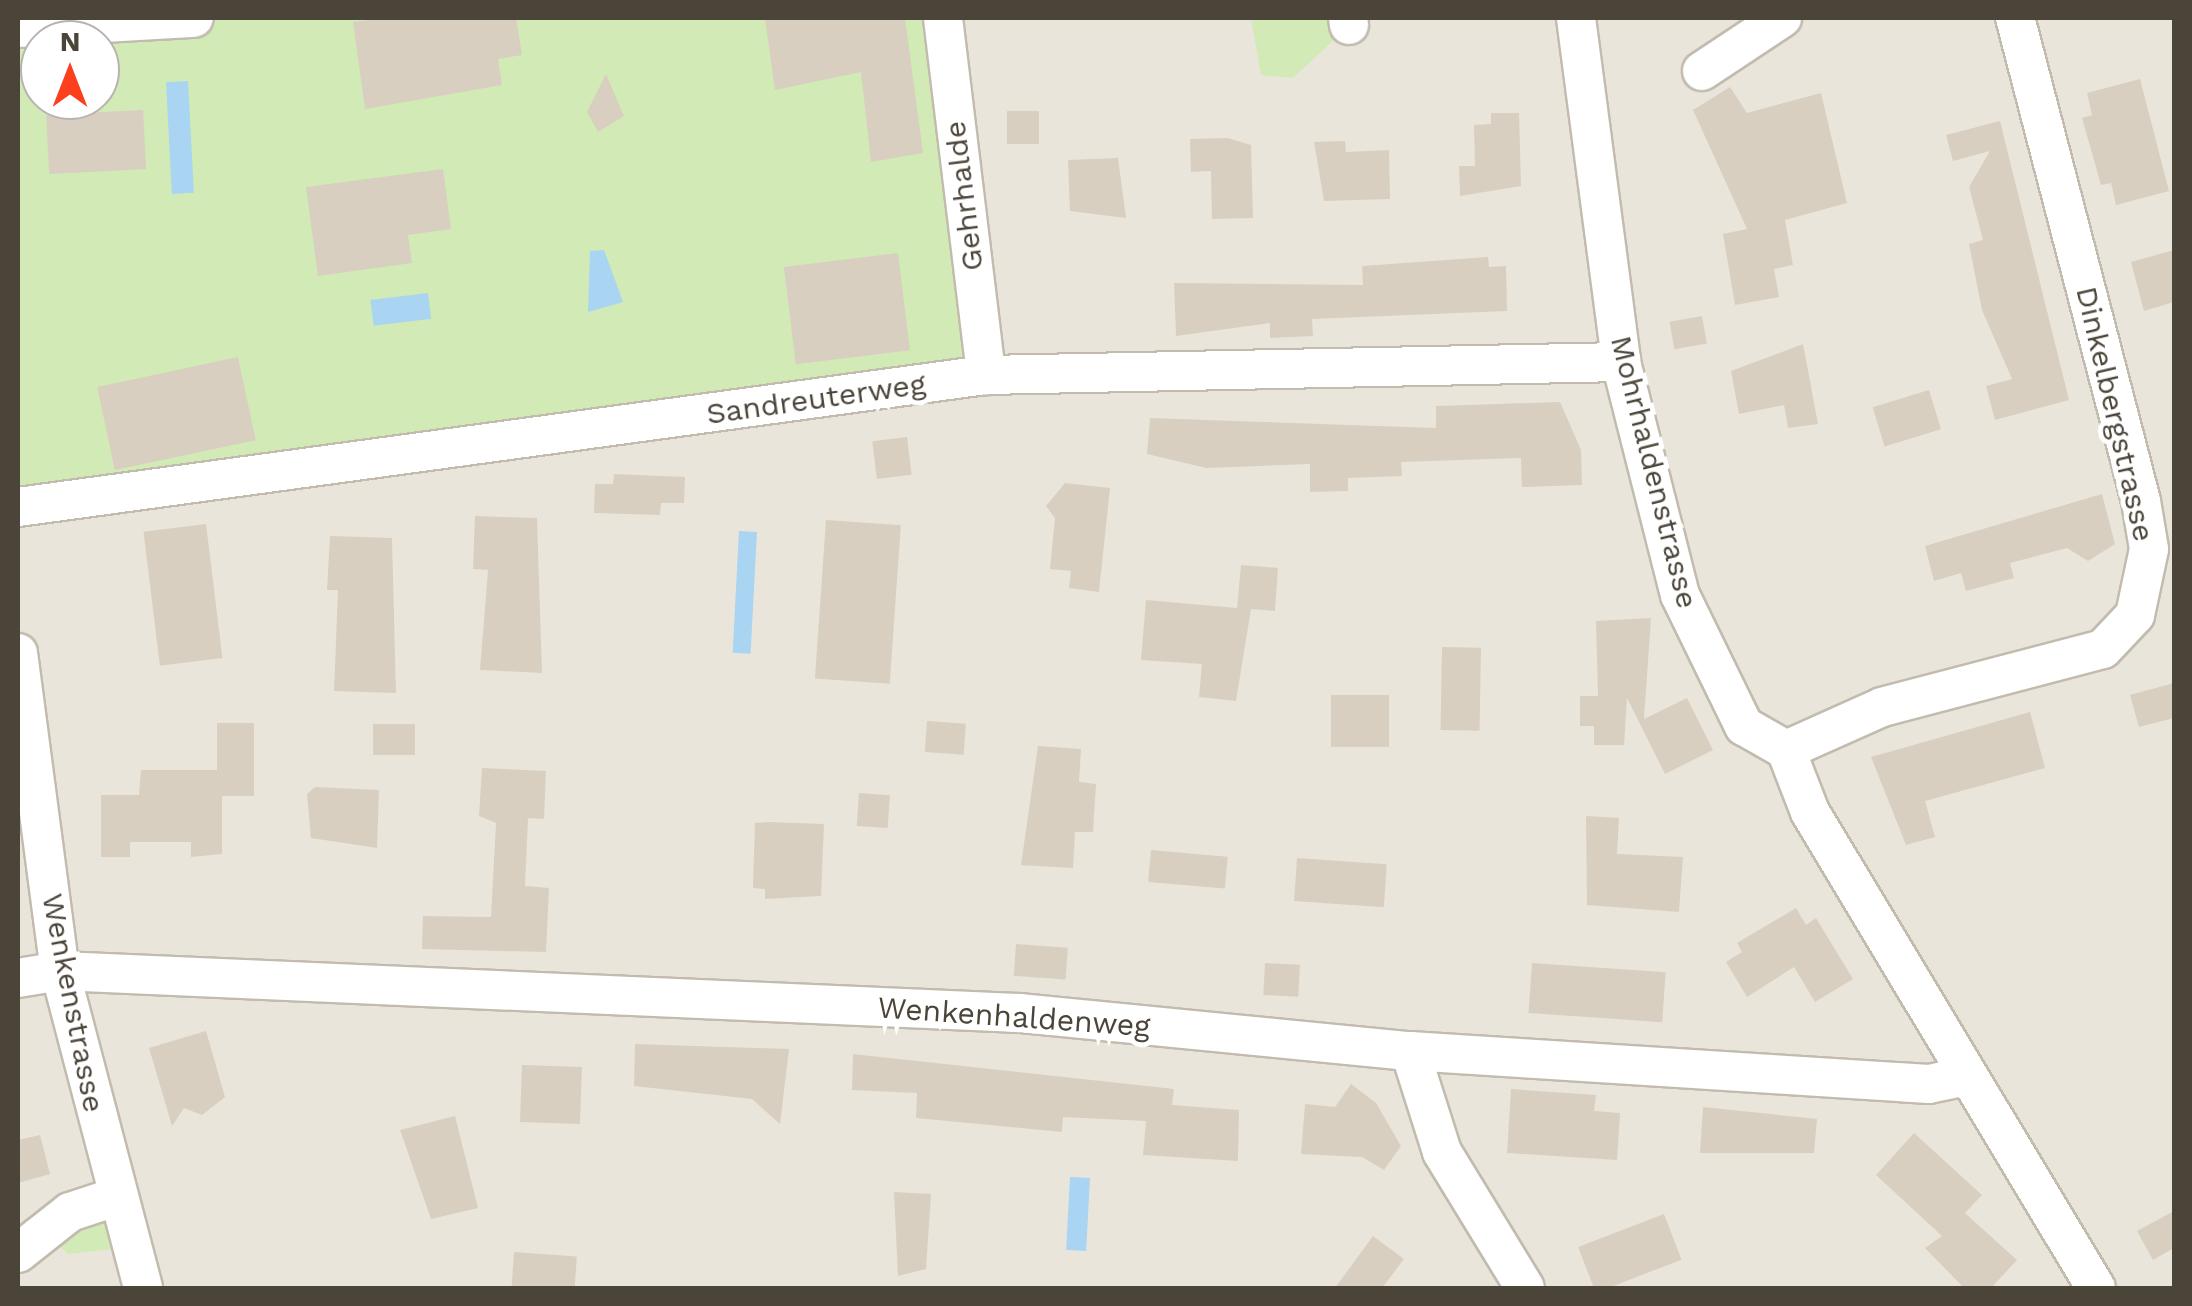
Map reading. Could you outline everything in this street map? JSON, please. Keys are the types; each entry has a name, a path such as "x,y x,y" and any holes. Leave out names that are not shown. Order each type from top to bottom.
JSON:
{"street":[{"path":"18,28 194,18"},
{"name":"Gehrhalde","path":"943,18 986,376"},
{"name":"Mohrhaldenstrasse","path":"1576,18 1621,362 1680,595 1744,726 1786,750"},
{"path":"1702,71 1782,18"},
{"name":"Dinkelbergstrasse","path":"1786,750 1882,707 2103,649 2135,615 2149,549 2141,501 2015,18"},
{"name":"Sandreuterweg","path":"18,507 986,376 1621,362"},
{"name":"Wenkenstrasse","path":"18,653 60,971 115,1197 143,1288"},
{"path":"1786,750 1810,812 2096,1288"},
{"name":"Wenkenhaldenweg","path":"18,978 60,971 1020,1013 1410,1051 1929,1084 1967,1076"},
{"path":"1410,1051 1442,1152 1525,1288"},
{"path":"18,1253 70,1212 115,1197"}],"shaded area":[{"path":"18,18 2174,18 2174,1288 18,1288"}],"green space":[{"path":"18,18 943,18 986,375 18,507"},
{"path":"1251,18 1337,18 1336,38 1293,78 1261,75"},
{"path":"115,1197 130,1247 69,1254 43,1233"}],"water":[{"path":"188,81 194,193 172,194 166,82"},
{"path":"604,250 623,302 588,312 590,251"},
{"path":"428,293 431,319 374,326 370,300"},
{"path":"739,531 757,532 751,654 733,653"},
{"path":"1070,1177 1090,1178 1086,1251 1066,1250"}],"building":[{"path":"386,18 516,18 522,55 498,59 502,85 365,109 353,22"},
{"path":"765,18 905,18 923,153 871,162 861,72 775,90"},
{"path":"606,74 624,116 598,132 587,112"},
{"path":"2140,79 2169,191 2116,205 2111,183 2101,185 2082,118 2092,115 2087,93"},
{"path":"1730,87 1747,113 1821,93 1847,203 1785,220 1793,265 1774,269 1779,297 1735,305 1723,234 1747,229 1693,110"},
{"path":"143,110 146,169 49,174 46,120 120,120 120,111"},
{"path":"1007,111 1039,111 1039,144 1007,144"},
{"path":"1491,113 1519,113 1521,186 1460,196 1459,166 1475,166 1474,125 1491,124"},
{"path":"2000,121 2069,400 1995,420 1986,386 2012,379 1982,310 1969,244 1983,240 1969,187 1990,151 1953,161 1946,135"},
{"path":"1228,138 1251,145 1253,218 1212,219 1211,171 1191,172 1190,139"},
{"path":"1345,141 1346,152 1389,150 1390,199 1324,201 1314,142"},
{"path":"1118,158 1126,218 1070,211 1068,160"},
{"path":"443,169 451,229 408,235 412,263 318,276 306,187"},
{"path":"2174,250 2174,302 2144,311 2131,262"},
{"path":"898,253 910,350 796,364 784,267"},
{"path":"1488,257 1489,267 1506,266 1507,311 1312,319 1313,336 1270,338 1270,323 1176,336 1174,283 1363,285 1362,266"},
{"path":"1702,316 1707,344 1674,349 1670,322"},
{"path":"1803,344 1818,424 1788,428 1784,405 1739,414 1731,371"},
{"path":"238,357 256,440 115,470 97,387"},
{"path":"1929,390 1941,429 1885,446 1873,407"},
{"path":"1560,402 1581,450 1582,485 1522,487 1521,458 1401,462 1402,476 1348,478 1348,491 1310,492 1310,464 1206,468 1147,454 1150,418 1436,428 1436,406"},
{"path":"907,437 912,475 877,479 872,441"},
{"path":"614,474 685,477 684,503 661,503 660,515 594,513 595,484 613,484"},
{"path":"1065,483 1110,488 1099,592 1069,588 1071,571 1050,569 1055,518 1046,506"},
{"path":"2102,494 2115,544 2088,561 2067,548 2010,563 2014,578 1966,591 1961,573 1934,581 1925,546"},
{"path":"475,516 537,518 542,673 480,670 488,570 473,569"},
{"path":"826,520 901,525 890,684 815,679"},
{"path":"206,524 222,658 160,666 143,532"},
{"path":"330,536 392,538 396,693 334,691 338,590 327,590"},
{"path":"1241,565 1278,568 1275,611 1251,609 1236,701 1199,697 1202,664 1141,660 1146,600 1237,608"},
{"path":"1651,618 1644,719 1687,698 1713,750 1665,774 1627,698 1624,745 1594,745 1594,726 1580,726 1580,696 1598,696 1596,621"},
{"path":"1442,647 1481,648 1480,731 1441,730"},
{"path":"2174,683 2174,718 2139,727 2130,695"},
{"path":"1331,695 1389,695 1389,747 1331,747"},
{"path":"2030,712 2045,768 1925,801 1935,837 1906,845 1871,757"},
{"path":"927,721 966,724 964,755 925,752"},
{"path":"217,723 254,723 254,796 222,796 222,854 191,857 191,842 130,842 130,857 101,857 101,795 139,795 141,770 217,770"},
{"path":"373,724 415,724 415,755 373,755"},
{"path":"1038,746 1081,749 1079,782 1096,784 1093,832 1075,832 1073,868 1021,865"},
{"path":"482,768 546,771 544,819 528,818 525,886 549,888 546,952 422,949 423,916 491,917 496,823 479,816"},
{"path":"315,787 379,790 377,848 311,838 307,794"},
{"path":"859,793 890,795 888,828 857,826"},
{"path":"1586,816 1619,818 1617,854 1683,857 1679,912 1587,905"},
{"path":"755,823 824,824 821,896 765,899 765,889 753,888"},
{"path":"1151,850 1228,857 1225,889 1148,882"},
{"path":"1297,858 1387,864 1384,907 1294,901"},
{"path":"1796,908 1806,925 1816,918 1853,979 1815,1002 1794,967 1747,997 1726,962 1742,952 1737,943"},
{"path":"1016,944 1068,948 1066,980 1014,976"},
{"path":"1265,963 1300,965 1298,997 1263,995"},
{"path":"1532,963 1666,972 1662,1022 1529,1013"},
{"path":"206,1031 225,1097 202,1115 184,1108 172,1126 149,1048"},
{"path":"635,1044 789,1049 780,1124 752,1099 634,1086"},
{"path":"853,1054 1174,1089 1172,1105 1239,1110 1238,1161 1143,1155 1146,1121 1063,1117 1062,1132 916,1118 917,1093 852,1090"},
{"path":"522,1065 582,1067 580,1124 520,1122"},
{"path":"1351,1084 1376,1103 1401,1146 1384,1170 1362,1157 1301,1154 1305,1104 1335,1107"},
{"path":"1511,1089 1596,1095 1594,1111 1620,1113 1617,1160 1507,1153"},
{"path":"1703,1107 1817,1119 1814,1153 1700,1153"},
{"path":"455,1116 478,1208 431,1219 400,1130"},
{"path":"1914,1133 1982,1195 1965,1213 2017,1260 1991,1288 1964,1288 1925,1248 1942,1236 1876,1175"},
{"path":"40,1135 50,1174 18,1183 18,1140"},
{"path":"894,1192 931,1194 926,1269 898,1276"},
{"path":"2174,1211 2174,1248 2153,1260 2137,1231"},
{"path":"1664,1214 1682,1260 1608,1288 1594,1288 1578,1247"},
{"path":"1373,1236 1404,1259 1382,1288 1335,1288"},
{"path":"514,1252 577,1256 575,1288 511,1288"}]}
